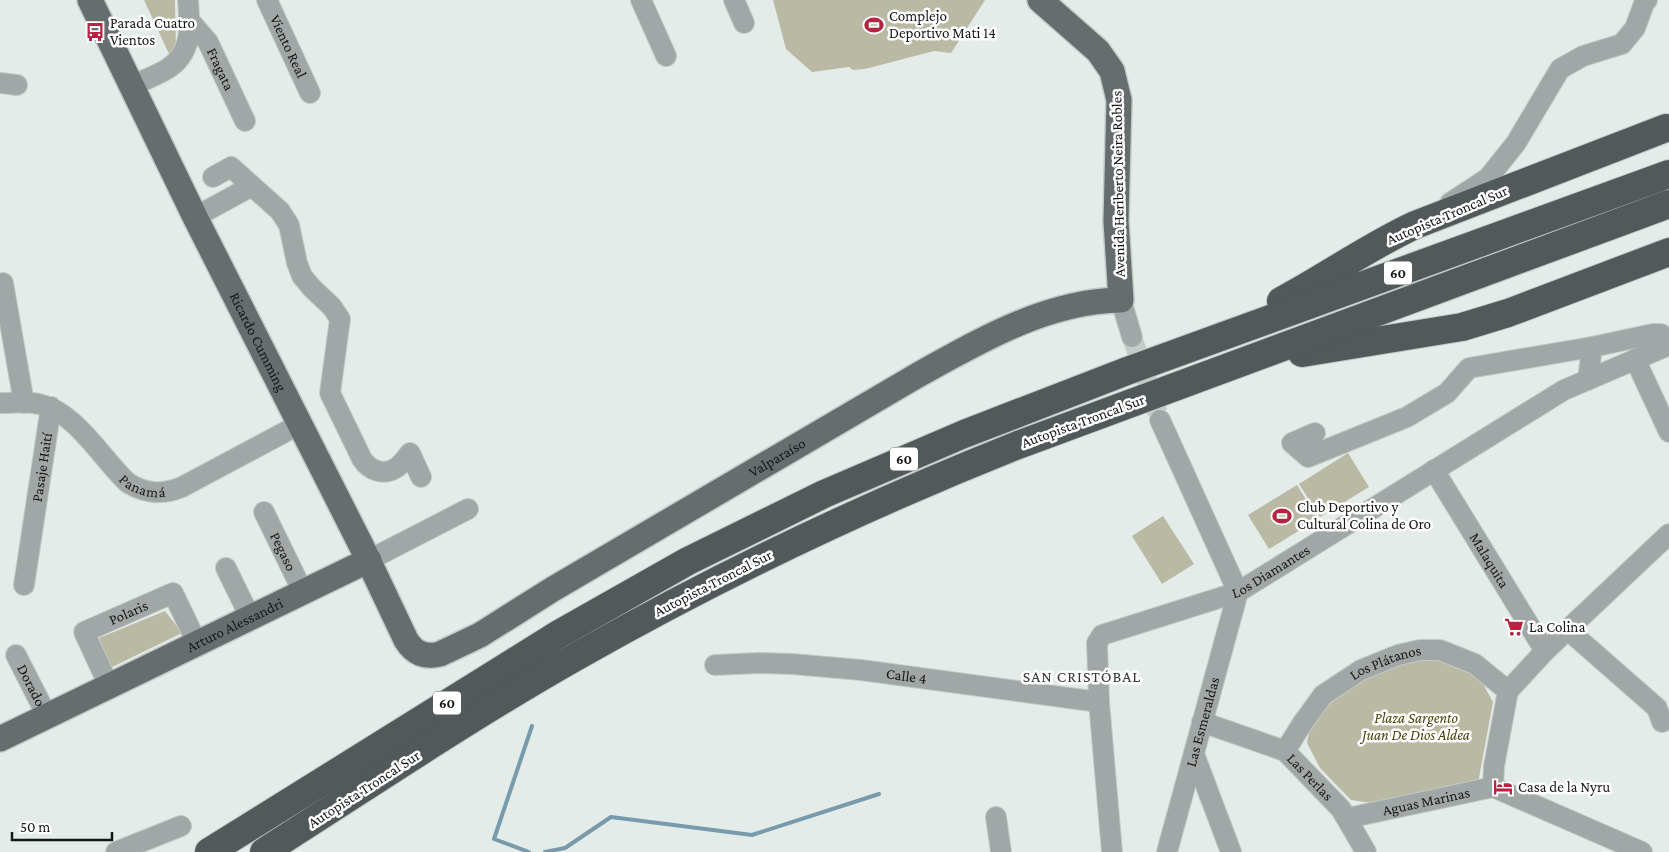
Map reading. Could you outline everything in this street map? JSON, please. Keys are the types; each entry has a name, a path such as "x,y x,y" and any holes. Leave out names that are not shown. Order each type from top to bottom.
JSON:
{"highway":[{"name":"Autopista Troncal Sur","path":"1127,372 1306,288 1391,236 1415,225 1666,128"},
{"name":"Autopista Troncal Sur","path":"209,852 559,634 688,561 755,526 893,463 1127,372 1669,174"},
{"name":"Autopista Troncal Sur","path":"264,852 507,697 649,616 721,578 855,514 937,478 1193,379 1669,204"},
{"name":"Autopista Troncal Sur","path":"1193,379 1316,349 1462,327 1508,313 1669,252"}],"main road":[{"name":"Ricardo Cumming","path":"90,0 195,217 410,646 427,656 434,656 447,651"},
{"name":"Avenida Heriberto Neira Robles","path":"1040,0 1098,51 1106,60 1116,80 1119,100 1116,221 1121,300"},
{"name":"Valparaíso","path":"447,651 480,635 570,579 976,343 1015,324 1052,312 1083,303 1121,300"},
{"name":"Arturo Alessandri","path":"0,739 368,560"}],"street":[{"path":"132,86 166,70 180,60 189,39 188,0"},
{"name":"Viento Real","path":"267,0 310,93"},
{"path":"641,0 666,56"},
{"path":"734,0 744,23"},
{"path":"1415,225 1488,178 1516,143 1560,69 1583,56 1622,44 1635,28 1647,0"},
{"name":"Fragata","path":"190,20 208,42 245,122"},
{"path":"213,177 231,167 280,212 289,225 297,263 302,276 332,307 340,319 330,393 366,466 374,471 384,472 396,468 410,453 420,477"},
{"path":"195,217 252,186"},
{"path":"3,283 24,403"},
{"name":"Avenida Heriberto Neira Robles","path":"1121,300 1132,337"},
{"path":"1315,433 1292,443 1308,457 1407,417 1447,393 1469,368 1592,347 1653,334 1661,334 1669,344"},
{"name":"Los Diamantes","path":"1112,852 1098,702 1098,643 1102,635 1238,592 1564,390 1669,344"},
{"path":"1588,380 1592,347"},
{"path":"1634,359 1669,432"},
{"name":"Panamá","path":"0,403 39,404 51,407 64,415 128,483 151,492 167,492 182,487 300,424"},
{"name":"Pasaje Haití","path":"24,585 51,407"},
{"path":"1160,420 1238,592"},
{"name":"Malaquita","path":"1434,470 1545,651"},
{"name":"Arturo Alessandri","path":"368,560 468,509"},
{"name":"Pegaso","path":"264,512 303,592"},
{"path":"1642,852 1493,787 1494,766 1508,691 1545,651 1665,545"},
{"path":"226,568 250,618"},
{"name":"Las Esmeraldas","path":"1167,852 1238,592"},
{"name":"Polaris","path":"109,686 84,632 173,593 197,643"},
{"path":"1568,630 1657,708 1662,722"},
{"name":"Los Plátanos","path":"1285,751 1323,695 1361,670 1398,655 1420,650 1440,650 1475,664 1508,691"},
{"name":"Dorado","path":"16,655 47,716"},
{"name":"Calle 4","path":"715,665 792,664 861,670 1098,702"},
{"name":"Las Perlas","path":"1202,722 1285,751 1348,818 1366,852"},
{"path":"1194,754 1230,852"},
{"name":"Aguas Marinas","path":"1348,818 1493,787"},
{"path":"996,817 1001,852"},
{"path":"116,852 181,826"}],"green space":[{"path":"144,0 175,0 176,52 170,56"},
{"name":"Complejo Deportivo Mati 14","path":"773,0 985,0 951,53 934,51 865,69 853,70 849,67 812,72 786,49"},
{"path":"1348,453 1369,487 1320,517 1299,484"},
{"path":"1297,485 1318,519 1269,549 1248,515"},
{"path":"1163,516 1194,564 1162,584 1132,536"},
{"path":"165,611 182,633 110,668 99,638"},
{"name":"Plaza Sargento Juan De Dios Aldea","path":"1431,657 1459,664 1483,684 1493,702 1478,783 1371,803 1351,800 1320,768 1307,743 1310,727 1328,702 1369,674 1400,661"}],"waterway":[{"path":"529,852 494,839 532,726"},
{"path":"545,852 565,848 611,817 752,835 879,794"}],"tunnel":[{"path":"1132,337 1160,420"}],"place":[{"name":"Complejo Deportivo Mati 14","path":"874,25"},
{"name":"Parada Cuatro Vientos","path":"95,32"},
{"name":"Club Deportivo y Cultural Colina de Oro","path":"1282,516"},
{"name":"La Colina","path":"1514,627"},
{"name":"Casa de la Nyru","path":"1503,787"}],"district":[{"name":"SAN CRISTÓBAL","path":"1082,676"}]}
